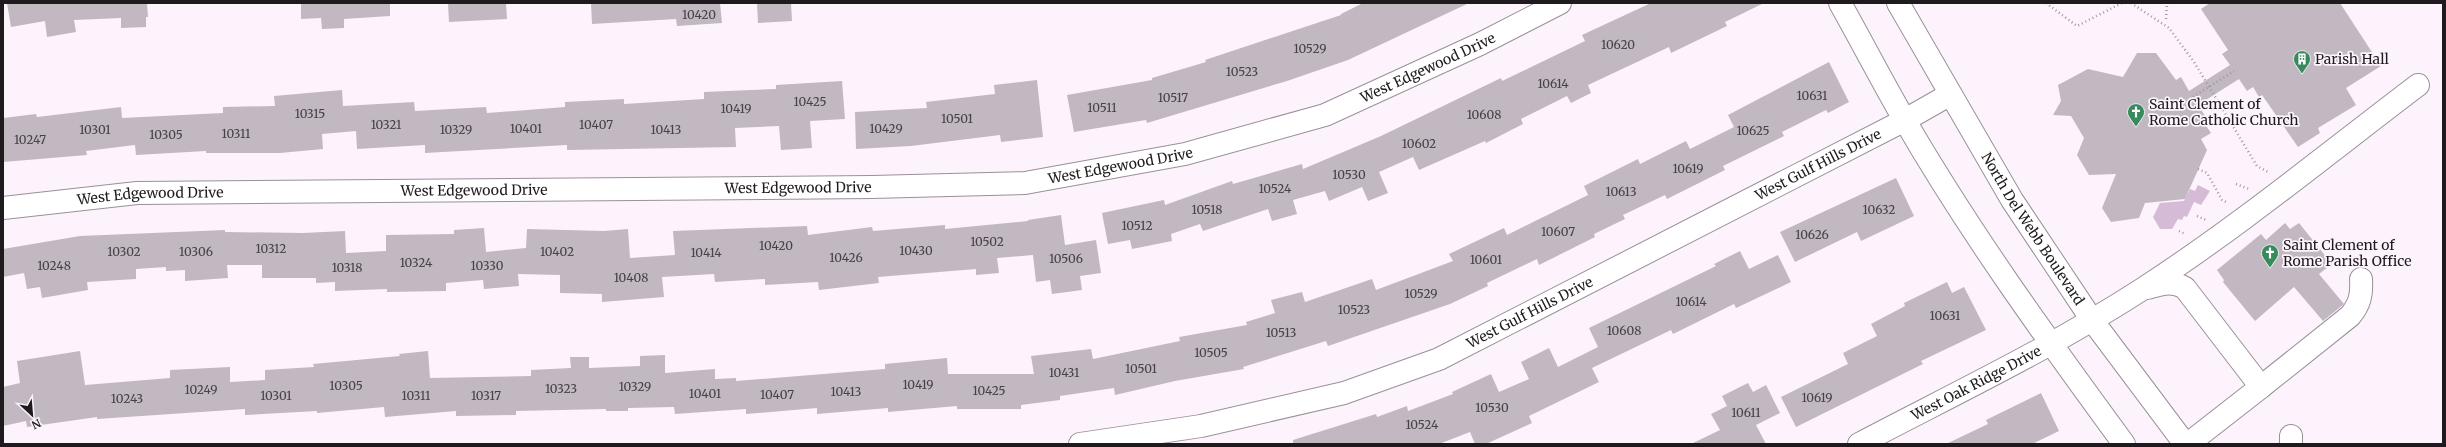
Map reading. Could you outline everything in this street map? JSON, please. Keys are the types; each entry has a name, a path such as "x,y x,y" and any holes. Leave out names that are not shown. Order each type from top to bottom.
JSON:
{"street":[{"name":"West Edgewood Drive","path":"3,208 136,193 848,187 1025,182 1185,154 1325,115 1480,44 1560,3"},
{"path":"1840,3 1905,120 1973,230 2050,343 2124,444"},
{"name":"North Del Webb Boulevard","path":"1898,3 1949,94 2012,200 2092,320 2186,444"},
{"path":"2140,290 2205,246 2418,85"},
{"name":"West Gulf Hills Drive","path":"1080,444 1201,426 1336,395 1439,359 1905,120 1949,94"},
{"path":"2186,444 2261,387 2350,316 2357,306 2362,294 2360,279"},
{"path":"2140,290 2166,283 2177,283 2185,288 2261,387"},
{"name":"West Oak Ridge Drive","path":"1859,444 2092,320 2140,290"}],"path":[{"path":"2046,3 2077,26 2122,3"},
{"path":"2131,3 2169,28 2209,87 2257,166 2276,175"},
{"path":"2166,19 2167,3"},
{"path":"2193,97 2234,71"},
{"path":"2198,169 2207,173 2222,200"}],"shaded area":[{"path":"2198,185 2210,191 2201,205 2194,202 2187,217 2184,216 2182,220 2178,219 2172,229 2160,229 2153,217 2160,203 2184,201 2190,189 2195,191"}],"building":[{"path":"7,3 147,3 148,17 146,17 146,27 121,28 121,18 74,20 76,32 47,37 45,21 11,27"},
{"path":"301,3 390,3 390,16 344,19 344,28 322,29 321,18 301,19"},
{"path":"448,3 506,3 507,19 449,22"},
{"path":"591,3 720,3 722,23 677,26 676,19 592,24"},
{"path":"757,3 791,3 792,21 758,23"},
{"path":"1363,3 1469,3 1348,60 1287,81 1147,123 1146,120 1074,132 1067,95 1152,80 1152,78 1206,62 1205,60 1341,15"},
{"path":"1651,3 1764,3 1725,22 1727,26 1671,53 1669,47 1588,85 1591,93 1571,103 1567,96 1521,119 1523,124 1486,143 1485,141 1419,170 1413,157 1379,172 1388,193 1368,201 1362,187 1329,201 1325,191 1293,200 1297,214 1272,221 1268,209 1203,231 1200,224 1171,234 1172,241 1132,249 1130,240 1108,244 1102,213 1164,200 1165,205 1232,181 1233,184 1302,164 1303,169 1381,136 1501,78 1502,81 1585,41 1582,35"},
{"path":"2210,3 2340,3 2381,66 2346,88 2356,105 2318,128 2320,133 2298,147 2262,95 2259,97 2253,87 2247,91 2239,79 2198,105 2207,119 2203,121 2211,133 2201,139 2207,150 2185,199 2145,203 2139,218 2111,222 2102,208 2116,174 2089,175 2077,155 2084,138 2071,116 2053,115 2061,101 2058,85 2088,69 2123,77 2137,53 2156,53 2176,80 2181,77 2189,91 2230,65 2222,54 2228,50 2201,9"},
{"path":"1829,62 1849,102 1828,113 1826,110 1782,132 1784,136 1723,166 1725,170 1667,199 1665,195 1623,215 1625,219 1594,234 1595,237 1539,265 1537,259 1487,283 1488,286 1450,304 1328,346 1326,341 1243,367 1244,369 1175,381 1115,395 1114,388 1060,396 1060,400 1021,405 1021,409 957,409 957,406 888,412 888,408 817,414 817,408 746,414 746,409 675,414 674,407 628,408 628,411 606,411 606,409 516,411 516,415 456,416 456,411 385,417 384,407 317,413 317,411 245,415 245,409 97,419 97,417 27,427 26,421 3,426 3,387 20,383 17,361 80,351 85,385 170,378 170,370 230,367 230,382 265,380 265,370 314,367 313,364 400,356 399,354 428,351 430,378 531,376 531,370 571,368 570,357 589,357 589,368 640,366 640,356 665,355 665,373 715,369 715,379 736,378 736,381 885,369 885,364 947,358 948,374 1034,374 1031,356 1091,349 1093,359 1180,341 1179,337 1247,325 1246,322 1275,313 1271,300 1302,292 1305,302 1372,279 1376,290 1453,261 1449,254 1504,228 1507,235 1588,195 1584,186 1638,159 1640,164 1686,141 1690,149 1734,127 1728,115"},
{"path":"1037,80 1043,137 1001,142 1000,135 911,146 856,149 855,112 927,108 926,102 995,94 994,85"},
{"path":"842,81 845,119 810,121 812,148 781,150 779,126 735,128 736,147 567,150 567,145 425,153 425,145 357,149 356,131 322,134 323,149 280,153 206,153 206,151 136,155 135,145 86,151 87,155 3,162 3,118 36,114 37,117 121,107 122,118 223,113 223,107 275,106 274,96 342,90 343,106 414,102 415,111 486,107 487,113 565,107 565,102 624,99 624,104 704,99 704,92 776,89 776,85"},
{"path":"1896,178 1914,216 1861,241 1857,232 1795,262 1780,232"},
{"path":"1061,215 1065,245 1096,240 1101,273 1080,276 1082,290 1052,294 1050,280 1036,282 1033,255 997,258 999,273 976,275 976,269 878,277 879,283 819,290 818,282 765,285 765,279 715,282 714,274 662,277 664,297 602,302 602,294 560,293 560,275 518,274 519,286 484,289 483,280 446,283 446,291 387,292 387,289 335,291 335,282 316,283 316,278 262,278 262,265 227,265 228,278 185,281 185,270 166,271 166,267 136,269 136,279 87,282 88,290 42,298 40,287 27,289 24,273 3,277 3,249 80,236 225,230 225,232 303,233 345,231 346,253 386,251 386,235 454,234 454,230 484,228 486,252 526,248 527,229 604,231 628,229 630,258 675,255 673,231 807,226 808,235 872,227 873,231 945,225 945,229 1028,221"},
{"path":"2285,223 2290,229 2299,223 2332,264 2319,274 2344,304 2323,321 2294,287 2255,321 2223,282 2224,280 2217,270 2261,234 2266,240"},
{"path":"1740,251 1749,269 1778,255 1791,282 1736,308 1734,304 1673,334 1671,330 1592,368 1599,382 1529,416 1532,423 1486,444 1475,444 1470,432 1439,444 1293,444 1293,440 1376,414 1377,417 1407,406 1408,411 1453,394 1452,392 1491,374 1499,392 1529,379 1521,362 1549,348 1558,367 1598,347 1589,328 1716,266 1714,264"},
{"path":"1947,282 1952,293 1964,287 1986,330 1921,361 1923,364 1796,427 1781,397 1848,364 1843,353 1877,336 1871,324 1905,306 1904,303"},
{"path":"1748,383 1753,392 1766,385 1780,413 1756,425 1766,444 1691,444 1720,430 1711,414 1727,406 1722,396"},
{"path":"2041,393 2059,431 2032,444 1946,444 1988,424 1986,420"}],"place":[{"name":"Parish Hall","path":"2302,74"},
{"name":"Saint Clement of Rome Catholic Church","path":"2136,127"},
{"name":"Saint Clement of Rome Parish Office","path":"2270,268"}]}
